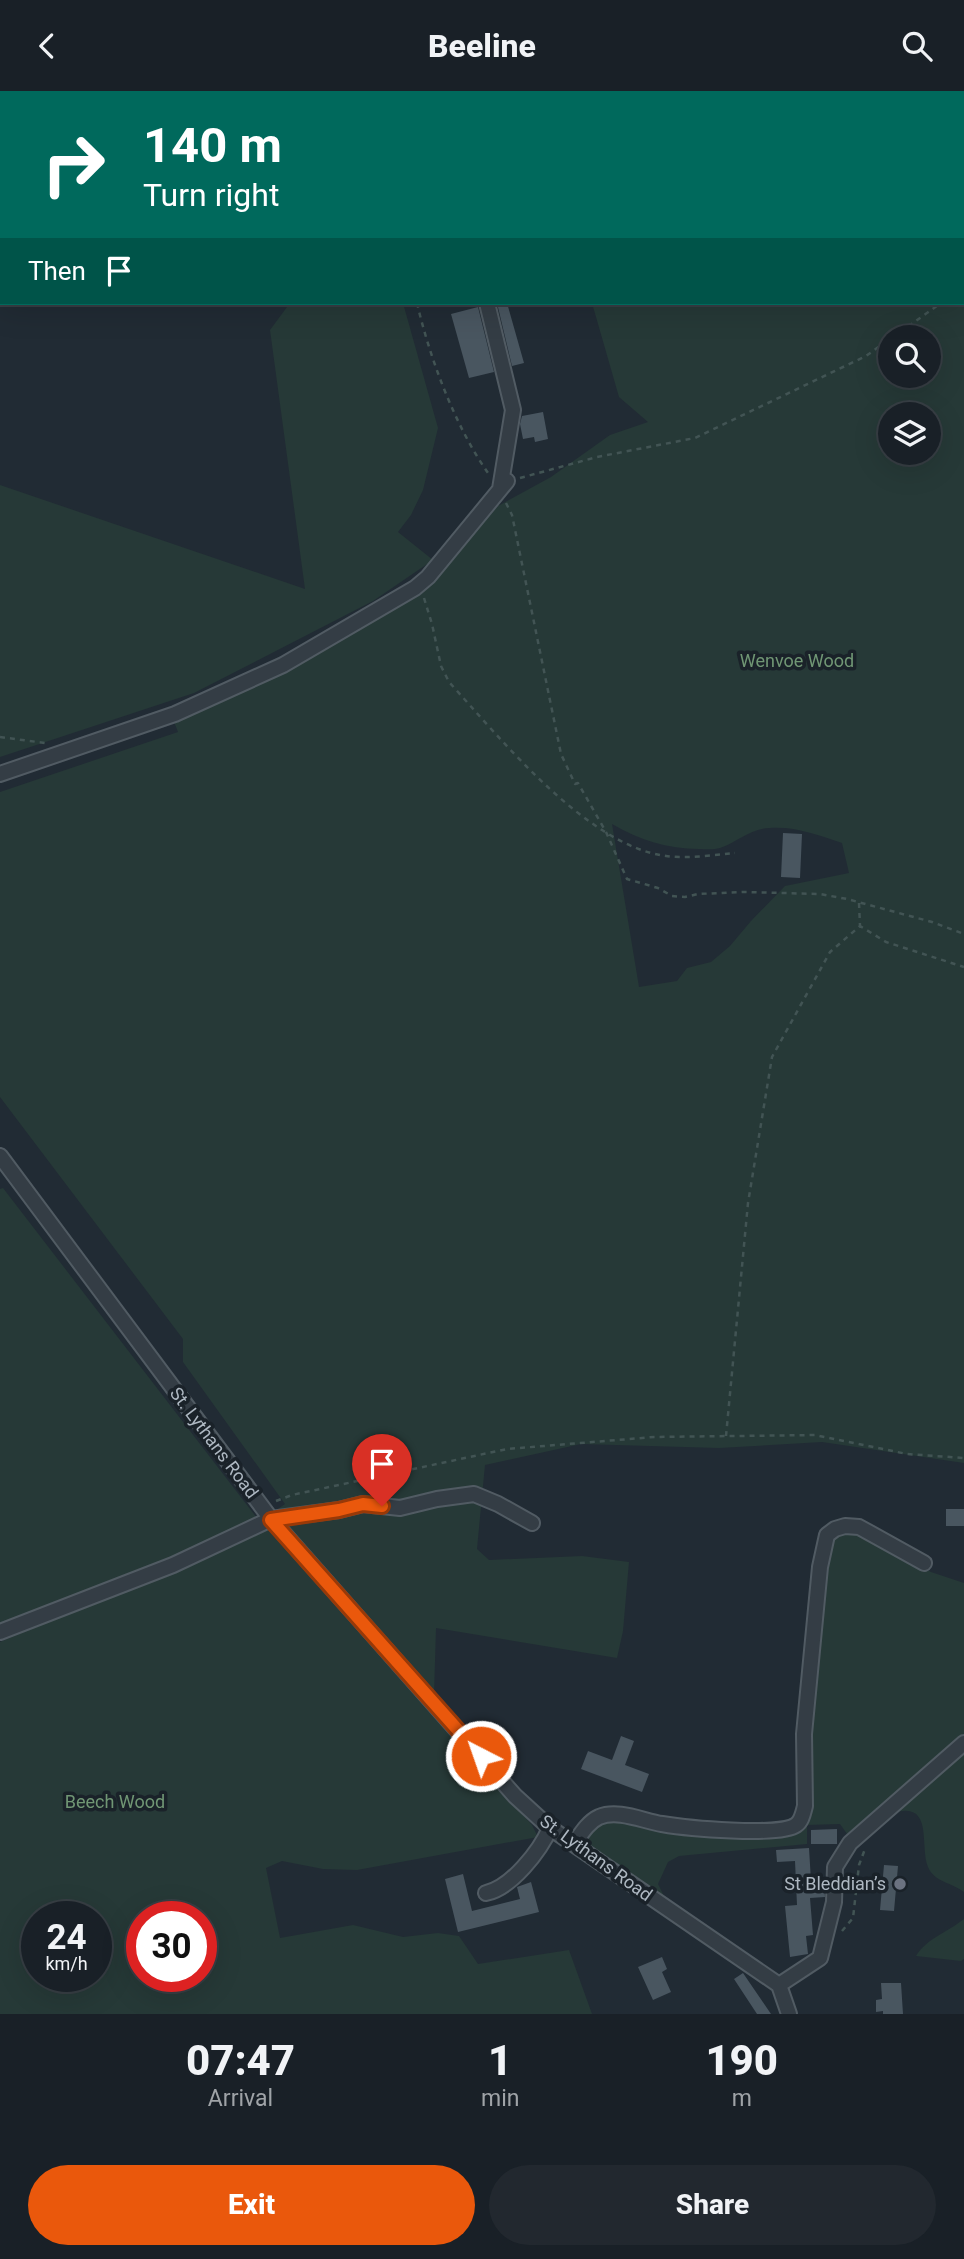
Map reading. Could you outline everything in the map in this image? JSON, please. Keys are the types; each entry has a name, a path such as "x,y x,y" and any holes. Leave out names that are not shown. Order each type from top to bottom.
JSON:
{"street":[{"path":"0,774 175,715 283,666 415,588 428,577 502,487 513,409 487,305"},
{"name":"St. Lythans Road","path":"0,1156 271,1520 515,1796 550,1828 779,1985"},
{"path":"0,1632 173,1565 271,1520 363,1504 400,1508 474,1494 499,1504 531,1523"},
{"path":"575,1844 586,1827 597,1817 608,1814 664,1825 699,1828 771,1831 796,1825 805,1806 804,1734 820,1567 827,1535 845,1526 859,1527 925,1563"},
{"path":"789,2014 779,1985 820,1958 834,1902 835,1867 850,1843 964,1743"},
{"path":"486,1893 505,1885 532,1859 542,1846 550,1828"}],"path":[{"path":"417,305 426,345 472,451 502,487 512,515 561,754 575,784 578,783 606,832 627,879 658,888 672,896 744,892 820,894 932,922 964,934"},
{"path":"910,325 938,305"},
{"path":"502,487 597,457 695,438 866,356 878,347"},
{"path":"415,588 426,601 436,648 449,683 531,772 606,832 645,852 667,857 735,853"},
{"path":"0,737 49,744"},
{"path":"859,903 860,926"},
{"path":"860,926 886,942 964,967"},
{"path":"726,1436 748,1203 772,1057 830,952 860,926"},
{"path":"261,1507 292,1495 507,1449 654,1437 815,1435 907,1454 964,1458"},
{"path":"836,1938 853,1918 859,1865 868,1842"}],"green space":[{"path":"289,305 404,305 438,428 423,490 411,515 398,532 433,560 373,601 194,693 0,757 0,485 305,589 270,330"},
{"name":"Wenvoe Wood","path":"593,305 964,305 964,1463 822,1442 719,1448 581,1444 485,1465 477,1549 489,1560 582,1556 629,1562 623,1631 617,1658 436,1628 434,1695 272,1513 285,1504 183,1362 183,1339 0,1097 0,792 178,732 171,714 388,609 434,579 498,506 551,477 610,435 648,422 619,397","holes":["612,824 654,843 687,849 718,849 755,831 769,828 797,830 842,843 849,873 785,886 730,946 711,962 687,968 677,981 639,987"]},
{"path":"3,1188 257,1518 205,1545 0,1629 0,1189"},
{"name":"Beech Wood","path":"270,1529 532,1825 538,1837 357,1870 323,1869 282,1861 266,1868 280,1938 353,1925 403,1937 438,1933 459,1936 478,1964 569,1950 592,2014 0,2014 0,1642"},
{"path":"851,1530 931,1572 964,1583 964,1734 847,1834 840,1824 807,1825 807,1844 679,1856 668,1862 658,1884 667,1902 592,1851 587,1844 593,1824 606,1818 793,1831 806,1825 809,1806 806,1751 825,1546 834,1534"},
{"path":"964,1749 964,1892 931,1872 926,1858 923,1826 914,1812 890,1814"},
{"path":"964,1919 964,1959 961,1961 916,1956 932,1940"}],"building":[{"path":"497,305 508,305 524,363 512,366"},
{"path":"478,307 494,372 469,378 451,314"},
{"path":"543,412 548,439 535,442 534,437 523,439 520,424 522,416"},
{"path":"783,833 802,834 800,878 781,877"},
{"path":"946,1509 964,1509 964,1526 946,1526"},
{"path":"621,1736 634,1741 625,1765 649,1774 642,1792 581,1769 588,1751 612,1760"},
{"path":"837,1829 837,1844 811,1844 811,1830"},
{"path":"809,1848 811,1881 824,1880 825,1897 810,1898 813,1935 806,1936 808,1954 790,1957 785,1906 797,1905 795,1861 777,1862 776,1850"},
{"path":"884,1865 898,1866 894,1911 880,1910"},
{"path":"463,1874 472,1911 520,1899 517,1887 531,1882 539,1912 458,1932 445,1879"},
{"path":"662,1957 667,1969 662,1972 671,1992 653,2000 638,1967"},
{"path":"743,1973 771,2014 757,2014 734,1979"},
{"path":"881,1983 901,1983 903,2014 876,2012 876,2000 882,1999"}],"place":[{"name":"St Bleddian’s","path":"900,1884"}],"route":[{"path":"382,1506 363,1504 271,1520 481,1756"}]}
